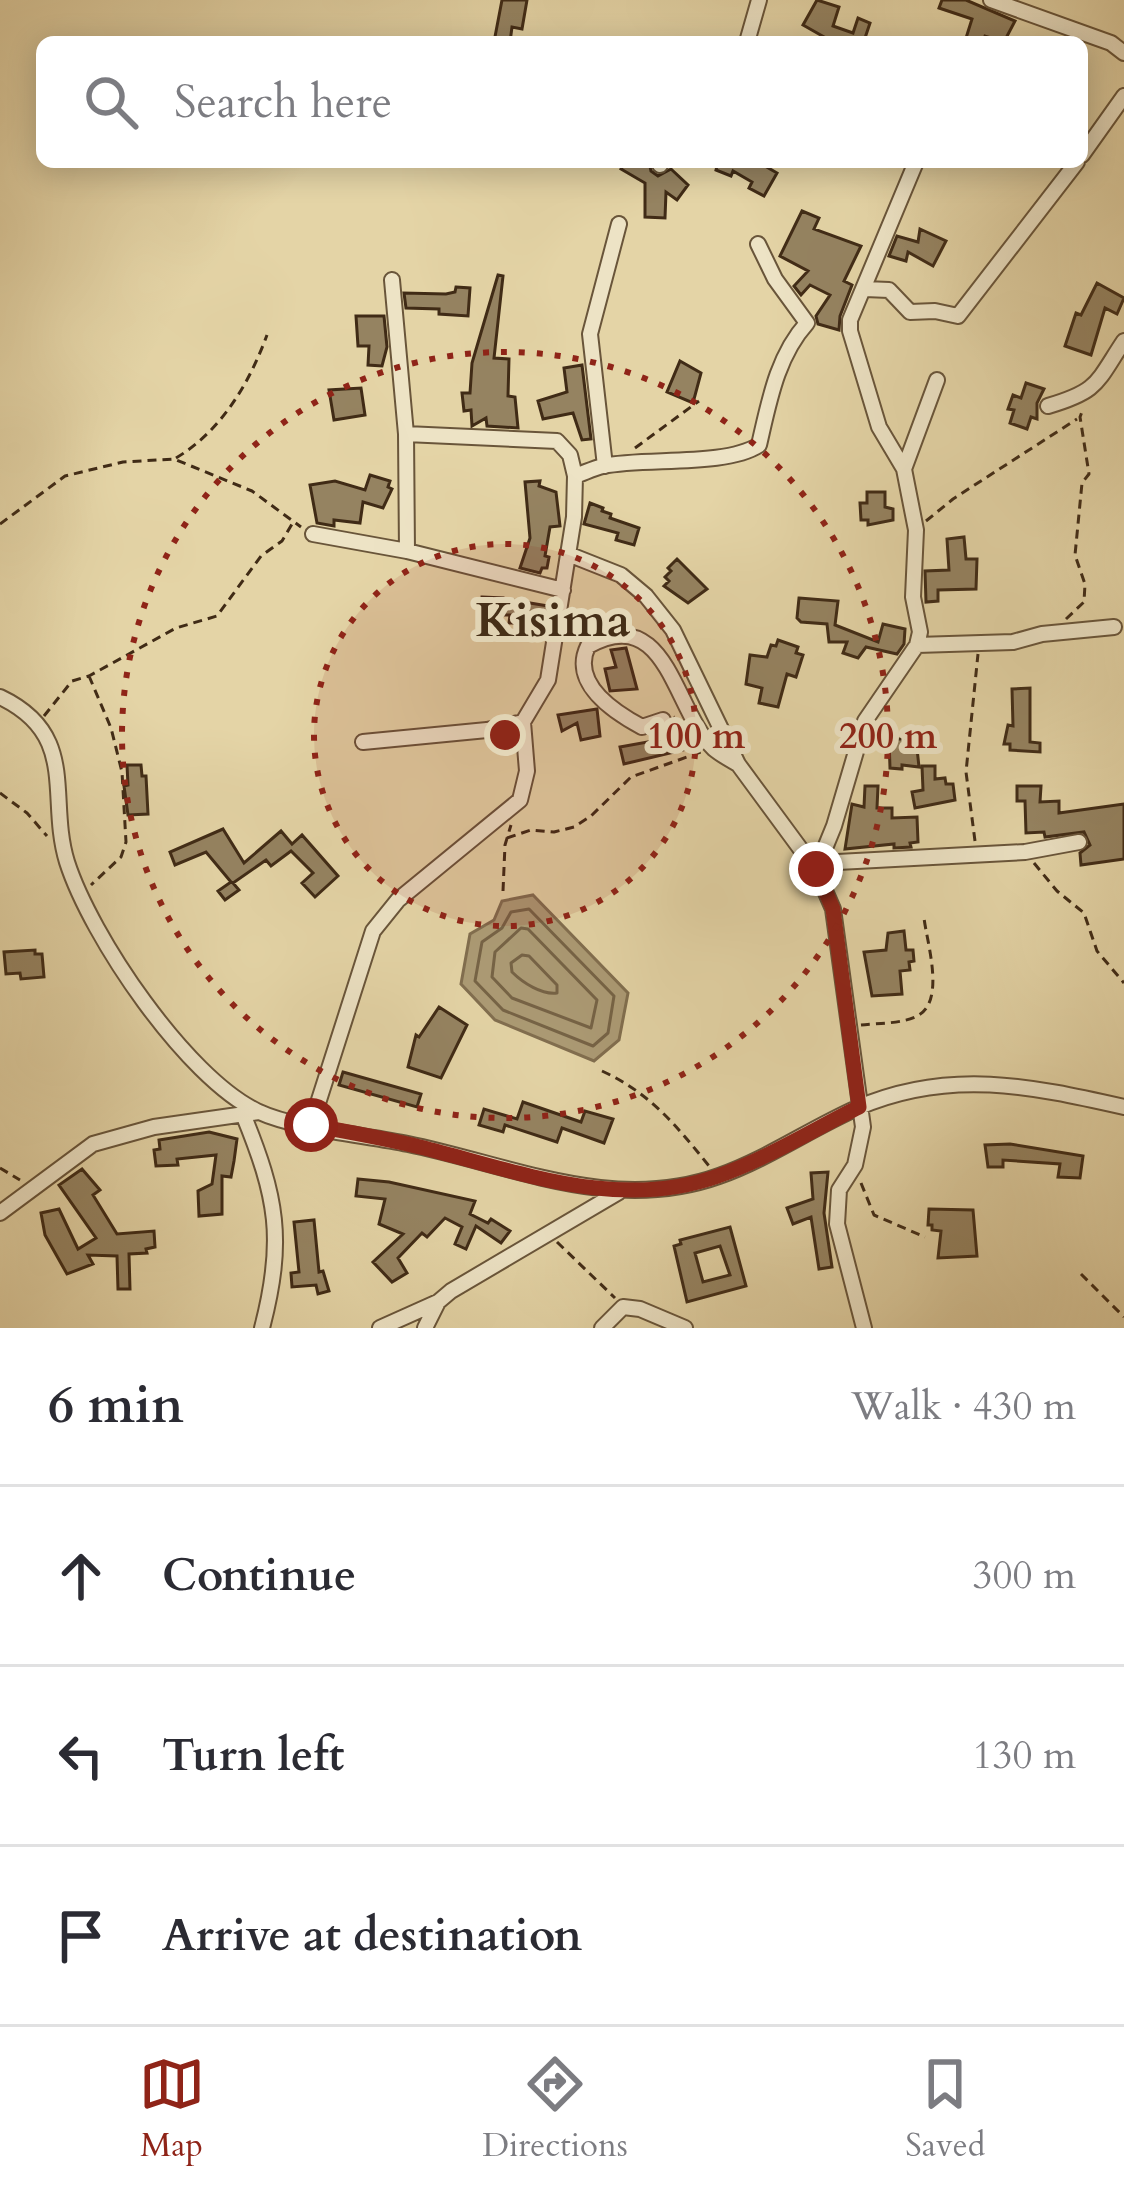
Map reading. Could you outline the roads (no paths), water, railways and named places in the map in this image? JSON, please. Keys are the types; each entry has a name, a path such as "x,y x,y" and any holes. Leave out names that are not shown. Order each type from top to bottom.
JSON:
{"street":[{"path":"749,36 759,0"},
{"path":"991,0 1112,43 1124,52"},
{"path":"1088,146 1124,96"},
{"path":"817,866 865,722 917,645 920,632 913,597 916,530 904,469 879,427 850,332 850,320 878,247 913,168"},
{"path":"865,289 889,290 910,312 935,310 958,316 1072,168"},
{"path":"610,465 590,334 619,224"},
{"path":"575,476 610,465 706,457 750,451 759,445 772,388 795,337 807,323 775,279 758,244"},
{"path":"392,280 406,434 407,551"},
{"path":"1048,406 1083,396 1094,387 1124,341"},
{"path":"904,469 937,380"},
{"path":"311,1125 373,931 398,900 520,800 527,771 523,722 548,680 568,554 575,476 570,455 557,441 406,434"},
{"path":"313,534 407,551 563,590"},
{"path":"568,554 621,575 646,596 673,631 738,764 817,866 833,909 859,1107 862,1145 839,1190 837,1224 864,1328"},
{"path":"917,645 1013,642 1042,634 1114,628"},
{"path":"663,721 642,727 602,700 585,668 588,646 620,634 633,635 646,644 664,664 712,748 738,764"},
{"path":"0,697 39,722 59,784 66,858 114,956 157,1017 220,1087 251,1113 273,1195 273,1285 262,1328"},
{"path":"363,742 523,722"},
{"path":"817,866 1025,852 1079,842"},
{"path":"0,1214 93,1144 113,1136 251,1113 415,1145 550,1181 619,1192 718,1177 859,1107 905,1092 1023,1084 1124,1107"},
{"path":"380,1328 438,1301 619,1192"},
{"path":"425,1328 438,1301"},
{"path":"602,1328 623,1307 685,1328"}],"water":[{"path":"533,895 628,993 619,1040 594,1061 495,1020 461,984 470,934 494,920 502,901"}],"district":[{"name":"Kisima","path":"553,620"}]}
